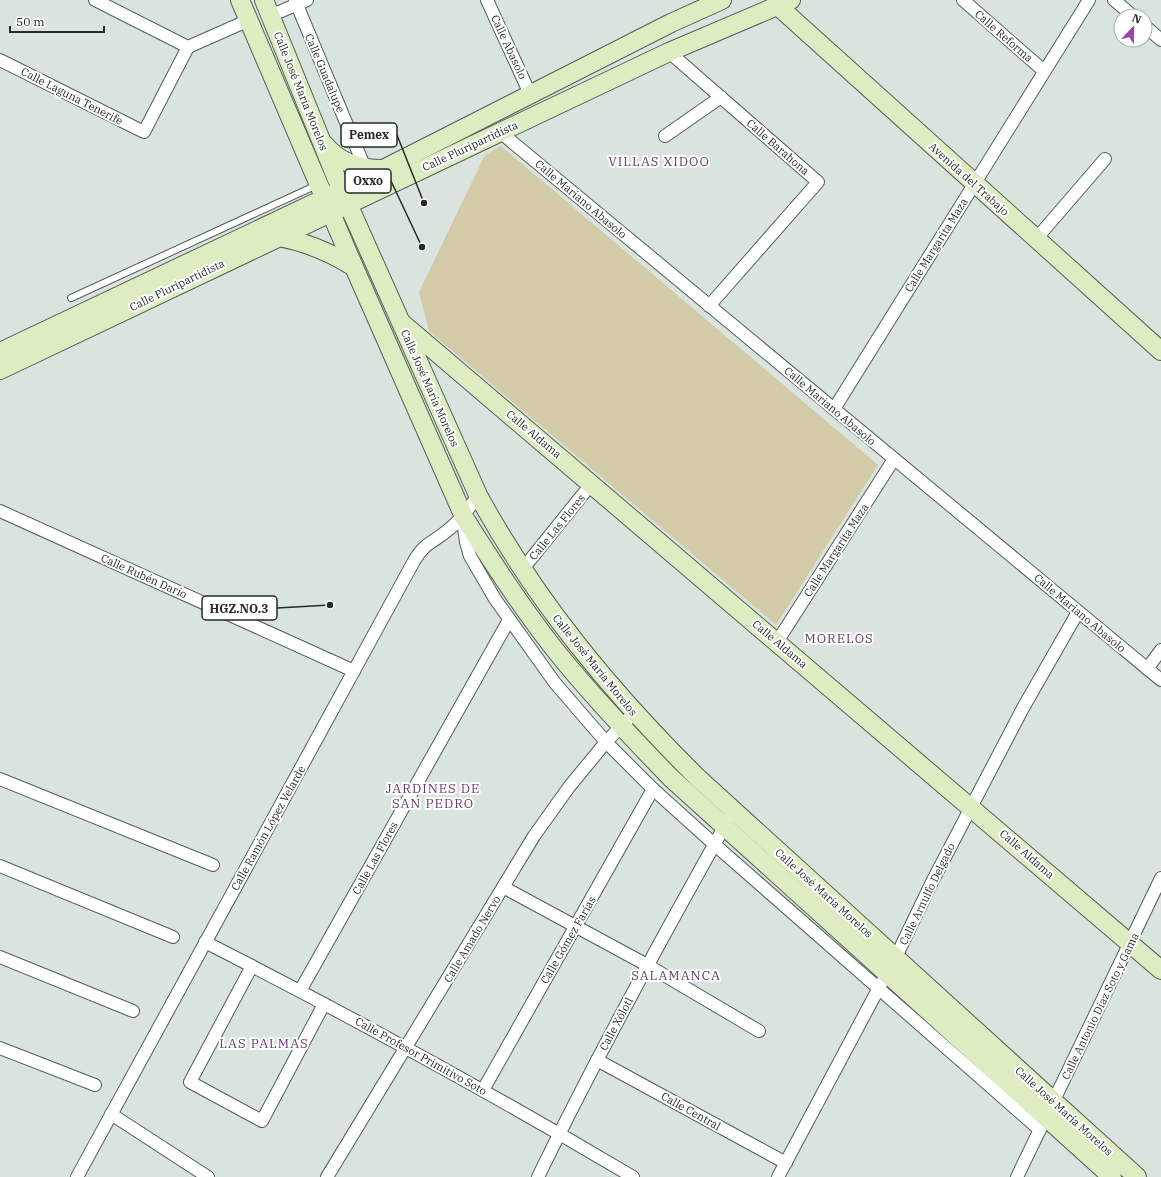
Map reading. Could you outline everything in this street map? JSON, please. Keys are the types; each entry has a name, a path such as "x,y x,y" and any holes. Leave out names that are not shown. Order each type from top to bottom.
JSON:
{"street":[{"path":"95,0 188,47 249,20"},
{"name":"Calle José María Morelos","path":"240,0 332,191 399,320 478,495 498,532 522,570 557,619 594,667 671,752 733,811 895,958 970,1048 1043,1124 1112,1177"},
{"name":"Calle Abasolo","path":"487,0 530,94"},
{"name":"Calle Pluripartidista","path":"5,345 332,191 671,23 722,0"},
{"name":"Calle Reforma","path":"963,0 1044,71"},
{"name":"Calle Margarita Maza","path":"834,409 1089,0"},
{"path":"1114,0 1124,8"},
{"path":"267,8 299,1"},
{"name":"Calle Guadalupe","path":"299,1 374,169"},
{"name":"Calle Pluripartidista","path":"0,370 278,237 332,191 500,132 668,52 784,3"},
{"name":"Avenida del Trabajo","path":"784,3 974,183 1161,351"},
{"name":"Calle José María Morelos","path":"267,8 321,140 332,191 354,267 463,517 537,626 568,666 620,726 671,778 724,827 786,895 883,981 970,1048 1054,1102 1137,1177"},
{"path":"1153,33 1161,40"},
{"name":"Calle Laguna Tenerife","path":"0,60 144,132 188,47"},
{"name":"Calle Barahona","path":"668,52 818,182 709,306"},
{"path":"665,136 721,97"},
{"name":"Calle Mariano Abasolo","path":"500,132 1161,680"},
{"path":"321,140 328,149 345,162 374,169"},
{"path":"1036,239 1105,159"},
{"path":"278,237 292,239 318,247 354,267"},
{"name":"Calle Aldama","path":"399,320 592,483 1161,970"},
{"name":"Calle Margarita Maza","path":"777,642 894,459"},
{"name":"Calle Las Flores","path":"522,570 592,483"},
{"name":"Calle Ramón López Velarde","path":"77,1177 419,552 427,544 447,532 463,517 478,495"},
{"name":"Calle Rubén Darío","path":"0,511 354,671"},
{"path":"463,517 466,542 470,556 509,620 555,683 606,742 653,789 714,844 786,895"},
{"name":"Calle Arnulfo Delgado","path":"778,1177 883,981 932,882 1023,708 1078,612"},
{"name":"Calle Las Flores","path":"300,991 509,620"},
{"path":"1147,669 1161,650"},
{"name":"Calle Amado Nervo","path":"327,1177 538,830 569,787 606,742 634,712"},
{"path":"0,779 213,865"},
{"name":"Calle Gómez Farías","path":"483,1090 653,789"},
{"name":"Calle Xólotl","path":"538,1177 559,1133 647,965 733,811"},
{"path":"0,866 173,937"},
{"name":"Calle Antonio Díaz Soto y Gama","path":"1017,1177 1161,878"},
{"path":"503,887 647,965 759,1031"},
{"name":"Calle Profesor Primitivo Soto","path":"205,942 300,991 483,1090 633,1177"},
{"path":"0,958 133,1011"},
{"path":"252,966 190,1082 262,1121 324,1004"},
{"path":"0,1048 95,1085"},
{"name":"Calle Central","path":"597,1060 786,1163"},
{"path":"111,1114 194,1173 208,1177"}],"lane":[{"path":"71,298 332,191"}],"shaded area":[{"path":"501,146 878,465 776,625 429,331 419,292 485,155"}],"place":[{"name":"Pemex","path":"424,203"},
{"name":"Oxxo","path":"422,247"},
{"name":"HGZ.NO.3","path":"330,605"}],"district":[{"name":"VILLAS XIDOO","path":"659,161"},
{"name":"MORELOS","path":"839,638"},
{"name":"JARDINES DE SAN PEDRO","path":"433,796"},
{"name":"SALAMANCA","path":"676,975"},
{"name":"LAS PALMAS","path":"264,1043"}]}
